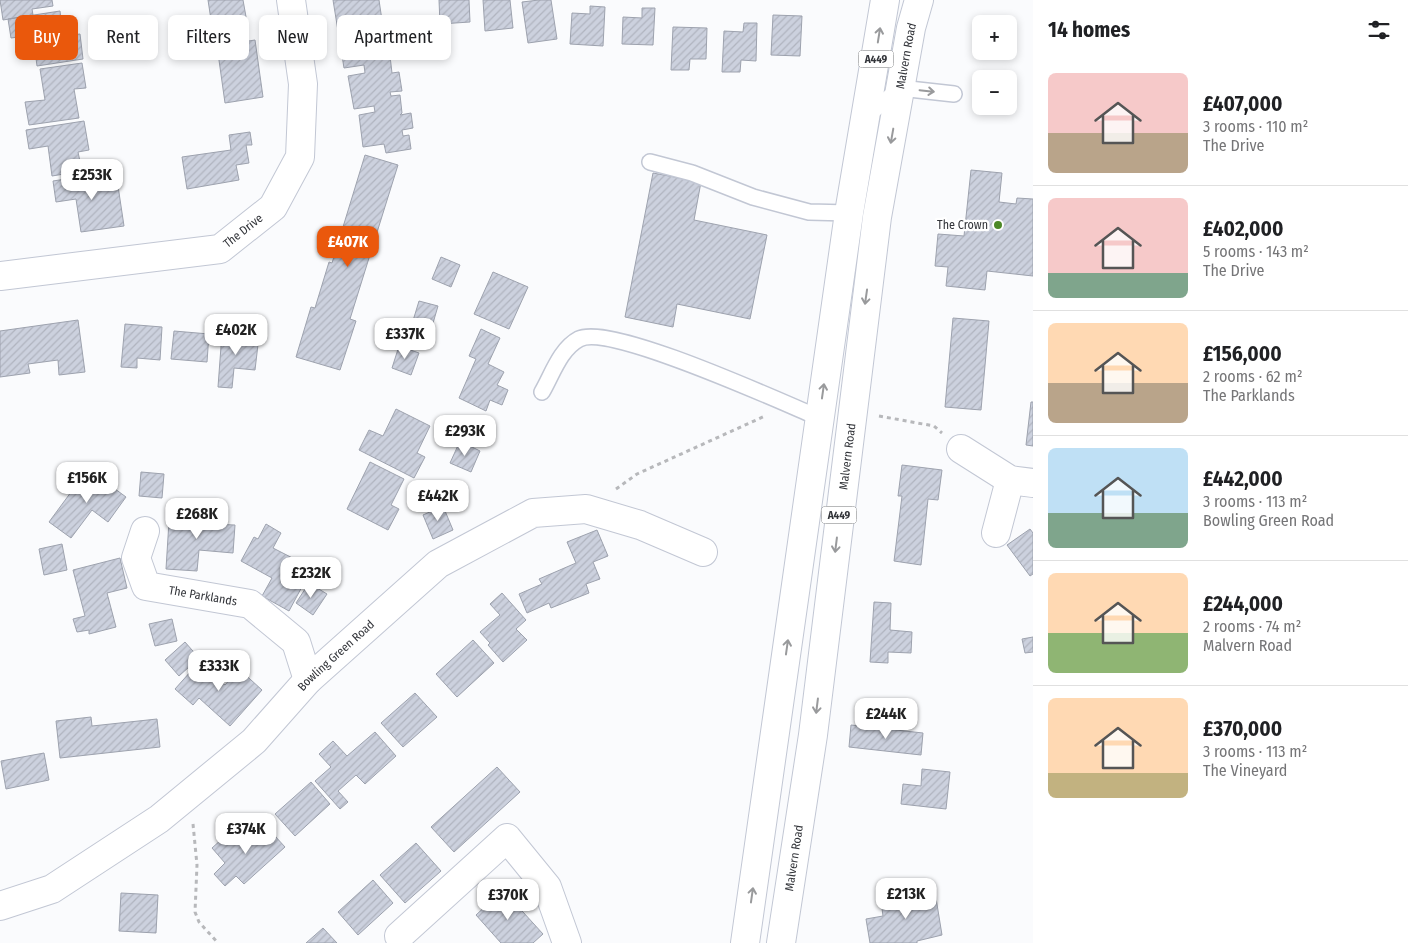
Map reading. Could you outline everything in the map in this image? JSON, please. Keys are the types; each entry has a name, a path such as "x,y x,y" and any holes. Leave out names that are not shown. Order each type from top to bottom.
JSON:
{"main road":[{"name":"The Drive","path":"0,276 220,249 273,206 300,157 303,84 291,0"},
{"name":"A449","path":"745,943 849,213 885,0"},
{"name":"Malvern Road","path":"781,943 820,678 877,217 900,88 919,0"},
{"path":"849,213 877,217"},
{"path":"961,449 1021,482 996,533"},
{"name":"Bowling Green Road","path":"0,906 52,889 159,819 254,741 308,680 438,564 533,513 586,509 640,525 703,552"},
{"name":"The Parklands","path":"145,531 136,558 146,586 250,604 296,642 308,680"},
{"path":"783,677 820,678"},
{"path":"394,940 507,838 548,887 567,943"}],"lane":[{"path":"866,117 900,88 954,94"},
{"path":"650,162 692,173 762,200 809,212 849,213"},
{"path":"542,392 567,347 580,338 607,338 654,351 820,418"}],"path":[{"path":"586,509 637,474 788,406"},
{"path":"852,412 934,426 961,449"},
{"path":"180,802 193,822 197,865 195,912 199,922 218,943"}],"building":[{"path":"0,0 52,0 53,6 32,9 33,15 15,15 15,18 3,20"},
{"path":"208,0 243,0 246,15 210,15"},
{"path":"333,0 379,0 381,15 337,15 337,25"},
{"path":"439,0 469,0 470,22 451,23 451,15 440,15"},
{"path":"483,0 510,0 513,28 485,31"},
{"path":"551,0 557,39 528,43 522,2"},
{"path":"590,6 605,7 603,46 570,44 572,13 590,14"},
{"path":"642,8 655,8 653,45 622,44 623,17 642,18"},
{"path":"60,11 60,15 34,15"},
{"path":"773,15 802,16 800,56 771,55"},
{"path":"15,18 15,37 11,38 8,19"},
{"path":"744,23 757,23 756,61 741,60 740,72 722,72 724,31 743,32"},
{"path":"673,27 707,28 706,59 690,59 689,70 671,70"},
{"path":"78,34 80,34 83,59 78,60"},
{"path":"255,40 263,97 225,103 219,60 249,60 249,41"},
{"path":"36,60 76,60 37,66"},
{"path":"343,60 390,60 392,73 399,72 402,91 390,92 391,96 400,95 402,113 400,115 411,113 413,128 402,130 403,136 409,135 411,149 386,153 384,144 363,147 359,115 375,112 374,106 354,109 348,76 365,73 364,65 344,68"},
{"path":"82,63 86,88 74,89 79,118 29,125 25,102 45,100 40,69"},
{"path":"84,121 89,150 78,152 82,171 52,176 48,146 29,149 26,130"},
{"path":"250,132 252,145 246,145 249,163 236,165 239,180 187,189 182,157 231,150 229,135"},
{"path":"365,155 398,165 350,319 356,321 340,370 296,357 311,307 315,308 329,262 332,263"},
{"path":"971,170 1002,173 999,202 1016,204 1017,198 1033,199 1033,276 987,271 985,290 946,286 948,267 935,266 938,234 964,236"},
{"path":"104,173 106,188 118,186 124,226 81,232 76,199 56,202 53,181"},
{"path":"653,173 701,182 694,220 767,235 750,319 677,304 673,327 625,317"},
{"path":"441,257 460,265 451,287 432,279"},
{"path":"493,272 528,287 509,329 474,314"},
{"path":"419,301 438,306 431,330 412,324"},
{"path":"953,318 989,321 981,410 945,407"},
{"path":"78,320 85,372 59,375 58,360 28,364 30,373 0,377 0,331"},
{"path":"125,324 162,327 160,360 137,358 137,368 121,367"},
{"path":"481,329 500,338 488,364 504,372 497,385 508,390 502,405 490,400 486,411 459,398 476,359 469,356"},
{"path":"174,331 209,334 207,362 171,359"},
{"path":"222,333 259,336 255,370 234,368 232,388 218,387"},
{"path":"399,346 419,353 411,375 392,368"},
{"path":"1031,402 1033,402 1033,446 1026,445"},
{"path":"396,409 430,426 417,453 425,457 414,478 359,450 369,430 383,436"},
{"path":"460,441 480,451 471,472 450,463"},
{"path":"370,462 404,479 391,505 399,509 388,530 347,509"},
{"path":"902,465 942,470 938,500 928,499 921,565 894,561 902,496 898,496"},
{"path":"88,469 126,497 108,522 92,510 71,538 49,522"},
{"path":"141,472 164,474 162,498 139,496"},
{"path":"196,503 210,504 209,524 235,525 233,553 199,550 197,571 166,569 169,521 195,523"},
{"path":"443,506 453,530 433,539 423,515"},
{"path":"266,524 281,533 273,548 312,568 289,611 262,596 272,578 241,561 254,537 258,539"},
{"path":"1030,529 1033,533 1033,574 1030,576 1007,545"},
{"path":"597,530 608,556 593,562 600,579 586,584 589,593 551,608 549,603 527,613 519,594 542,584 539,579 576,563 567,542"},
{"path":"62,544 67,570 44,575 39,549"},
{"path":"120,558 127,588 107,593 116,627 89,634 89,630 77,632 73,619 85,616 73,570"},
{"path":"309,583 327,594 313,615 296,603"},
{"path":"502,593 526,620 516,629 527,640 503,662 488,645 490,643 480,632 500,615 490,604"},
{"path":"874,602 891,603 890,630 912,632 911,653 888,652 888,663 870,662"},
{"path":"172,619 177,641 155,646 149,624"},
{"path":"1033,637 1033,652 1025,653 1022,639"},
{"path":"473,640 494,663 457,697 436,674"},
{"path":"185,642 199,658 179,676 165,660"},
{"path":"199,662 225,685 239,669 262,690 230,726 199,698 193,705 175,689"},
{"path":"415,693 437,717 403,747 381,723"},
{"path":"91,717 92,726 157,719 160,747 60,758 56,721"},
{"path":"851,725 923,733 921,755 849,747"},
{"path":"375,732 396,756 365,784 356,775 338,791 348,802 340,809 315,781 331,767 319,754 333,741 347,756"},
{"path":"44,753 49,780 6,789 1,761"},
{"path":"497,767 520,792 454,852 431,827"},
{"path":"922,769 950,772 946,809 901,804 903,784 921,786"},
{"path":"311,782 330,804 295,836 275,814"},
{"path":"264,824 285,847 244,884 236,876 225,886 214,874 225,863 212,848 232,830 243,843"},
{"path":"416,843 441,871 405,903 380,875"},
{"path":"373,880 393,903 358,935 338,912"},
{"path":"503,890 543,934 533,943 501,943 476,915"},
{"path":"935,892 942,935 917,941 917,943 870,943 866,919 883,916 881,901"},
{"path":"121,893 158,895 156,933 119,931"},
{"path":"323,928 337,943 306,943"}],"place":[{"name":"The Crown","path":"998,225"}]}
